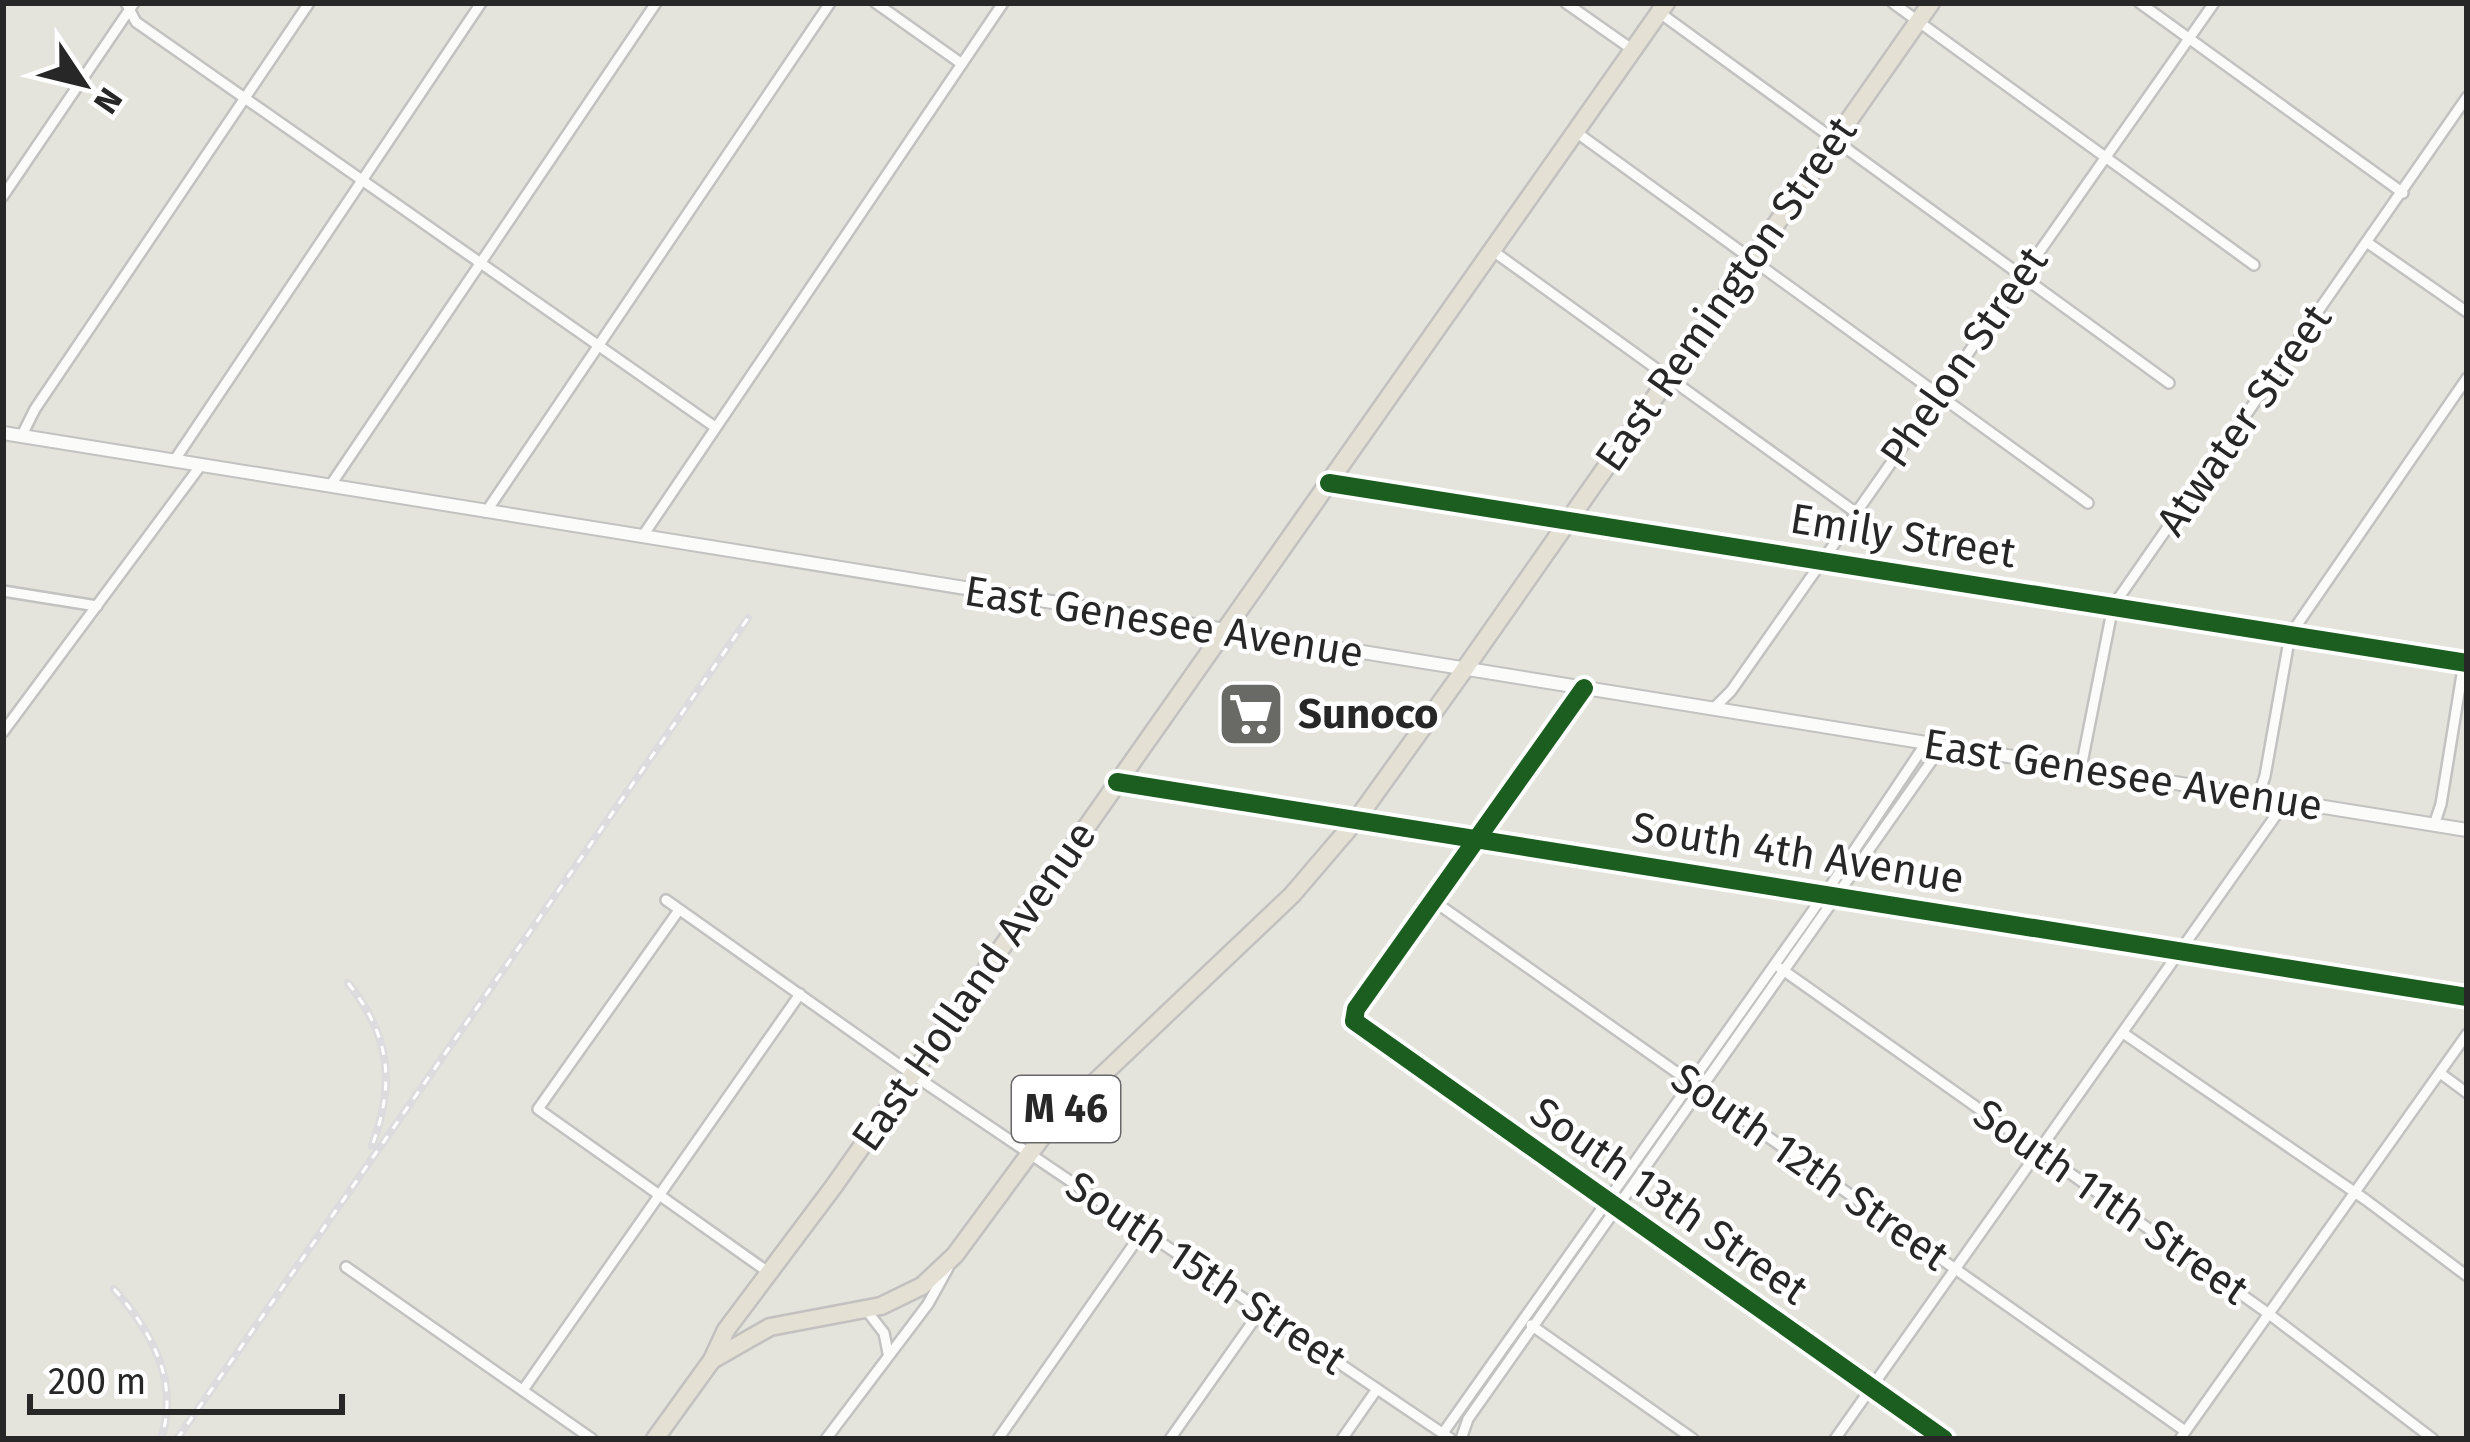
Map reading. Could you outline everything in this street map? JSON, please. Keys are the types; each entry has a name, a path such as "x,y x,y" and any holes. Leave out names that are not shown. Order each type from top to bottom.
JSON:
{"highway":[{"name":"East Remington Street","path":"712,1360 770,1328 865,1309 909,1294 955,1255 1028,1153 1096,1079 1292,895 1357,819 1464,670 1930,3"},
{"name":"East Holland Avenue","path":"663,1436 712,1360 725,1330 912,1074 1663,8"}],"main road":[{"name":"East Genesee Avenue","path":"3,433 2467,830"}],"street":[{"path":"22,436 35,409 309,3"},
{"path":"174,461 481,3"},
{"path":"330,487 656,3"},
{"path":"486,512 830,3"},
{"path":"877,3 962,64"},
{"path":"642,537 1003,3"},
{"path":"1566,3 1633,50"},
{"path":"1893,3 2254,265"},
{"path":"2140,3 2403,193"},
{"name":"Phelon Street","path":"1713,709 1731,691 2214,3"},
{"path":"130,5 136,22 715,428"},
{"path":"3,196 130,5"},
{"path":"1663,8 1835,141 2169,383"},
{"name":"Atwater Street","path":"2081,768 2113,606 2467,97"},
{"path":"1576,132 2088,503"},
{"path":"2368,243 2467,312"},
{"path":"1492,250 1855,512"},
{"path":"2258,797 2290,635 2467,378"},
{"path":"3,732 201,465"},
{"name":"Emily Street","path":"1329,483 2466,661"},
{"path":"3,591 97,606"},
{"path":"2434,825 2466,661"},
{"path":"1435,902 1584,688"},
{"path":"1447,1436 1612,1206 1691,1083 1926,743"},
{"path":"1612,1206 1702,1090 1942,746"},
{"name":"South 4th Avenue","path":"1117,782 2467,997"},
{"path":"1835,1439 2286,801"},
{"name":"South 15th Street","path":"666,900 912,1074 1447,1436"},
{"name":"South 13th Street","path":"1435,902 1356,1010 1354,1021 1944,1439"},
{"name":"South 12th Street","path":"1435,902 2182,1435"},
{"path":"680,910 538,1109 768,1272"},
{"name":"South 11th Street","path":"1774,964 2269,1314 2432,1439"},
{"path":"523,1390 800,994"},
{"path":"2123,1033 2467,1276"},
{"path":"2182,1435 2467,1034"},
{"path":"2440,1072 2467,1093"},
{"path":"998,1439 1143,1231"},
{"path":"826,1439 928,1304 955,1255"},
{"path":"346,1267 592,1439"},
{"path":"865,1309 884,1333 888,1353"},
{"path":"1171,1439 1261,1310"},
{"path":"1462,1439 1468,1419 1529,1324"},
{"path":"1529,1324 1694,1439"},
{"path":"1342,1439 1377,1390"}],"railway":[{"path":"177,1439 748,618"},
{"path":"348,983 373,1022 385,1061 384,1102 372,1146"},
{"path":"114,1289 140,1322 164,1377 166,1418 161,1439"}],"cycle path":[{"path":"1329,483 2467,663"},
{"path":"1584,688 1356,1009 1354,1021 1944,1439"},
{"path":"1117,782 2467,997"}],"place":[{"name":"Sunoco","path":"1251,714"}]}
